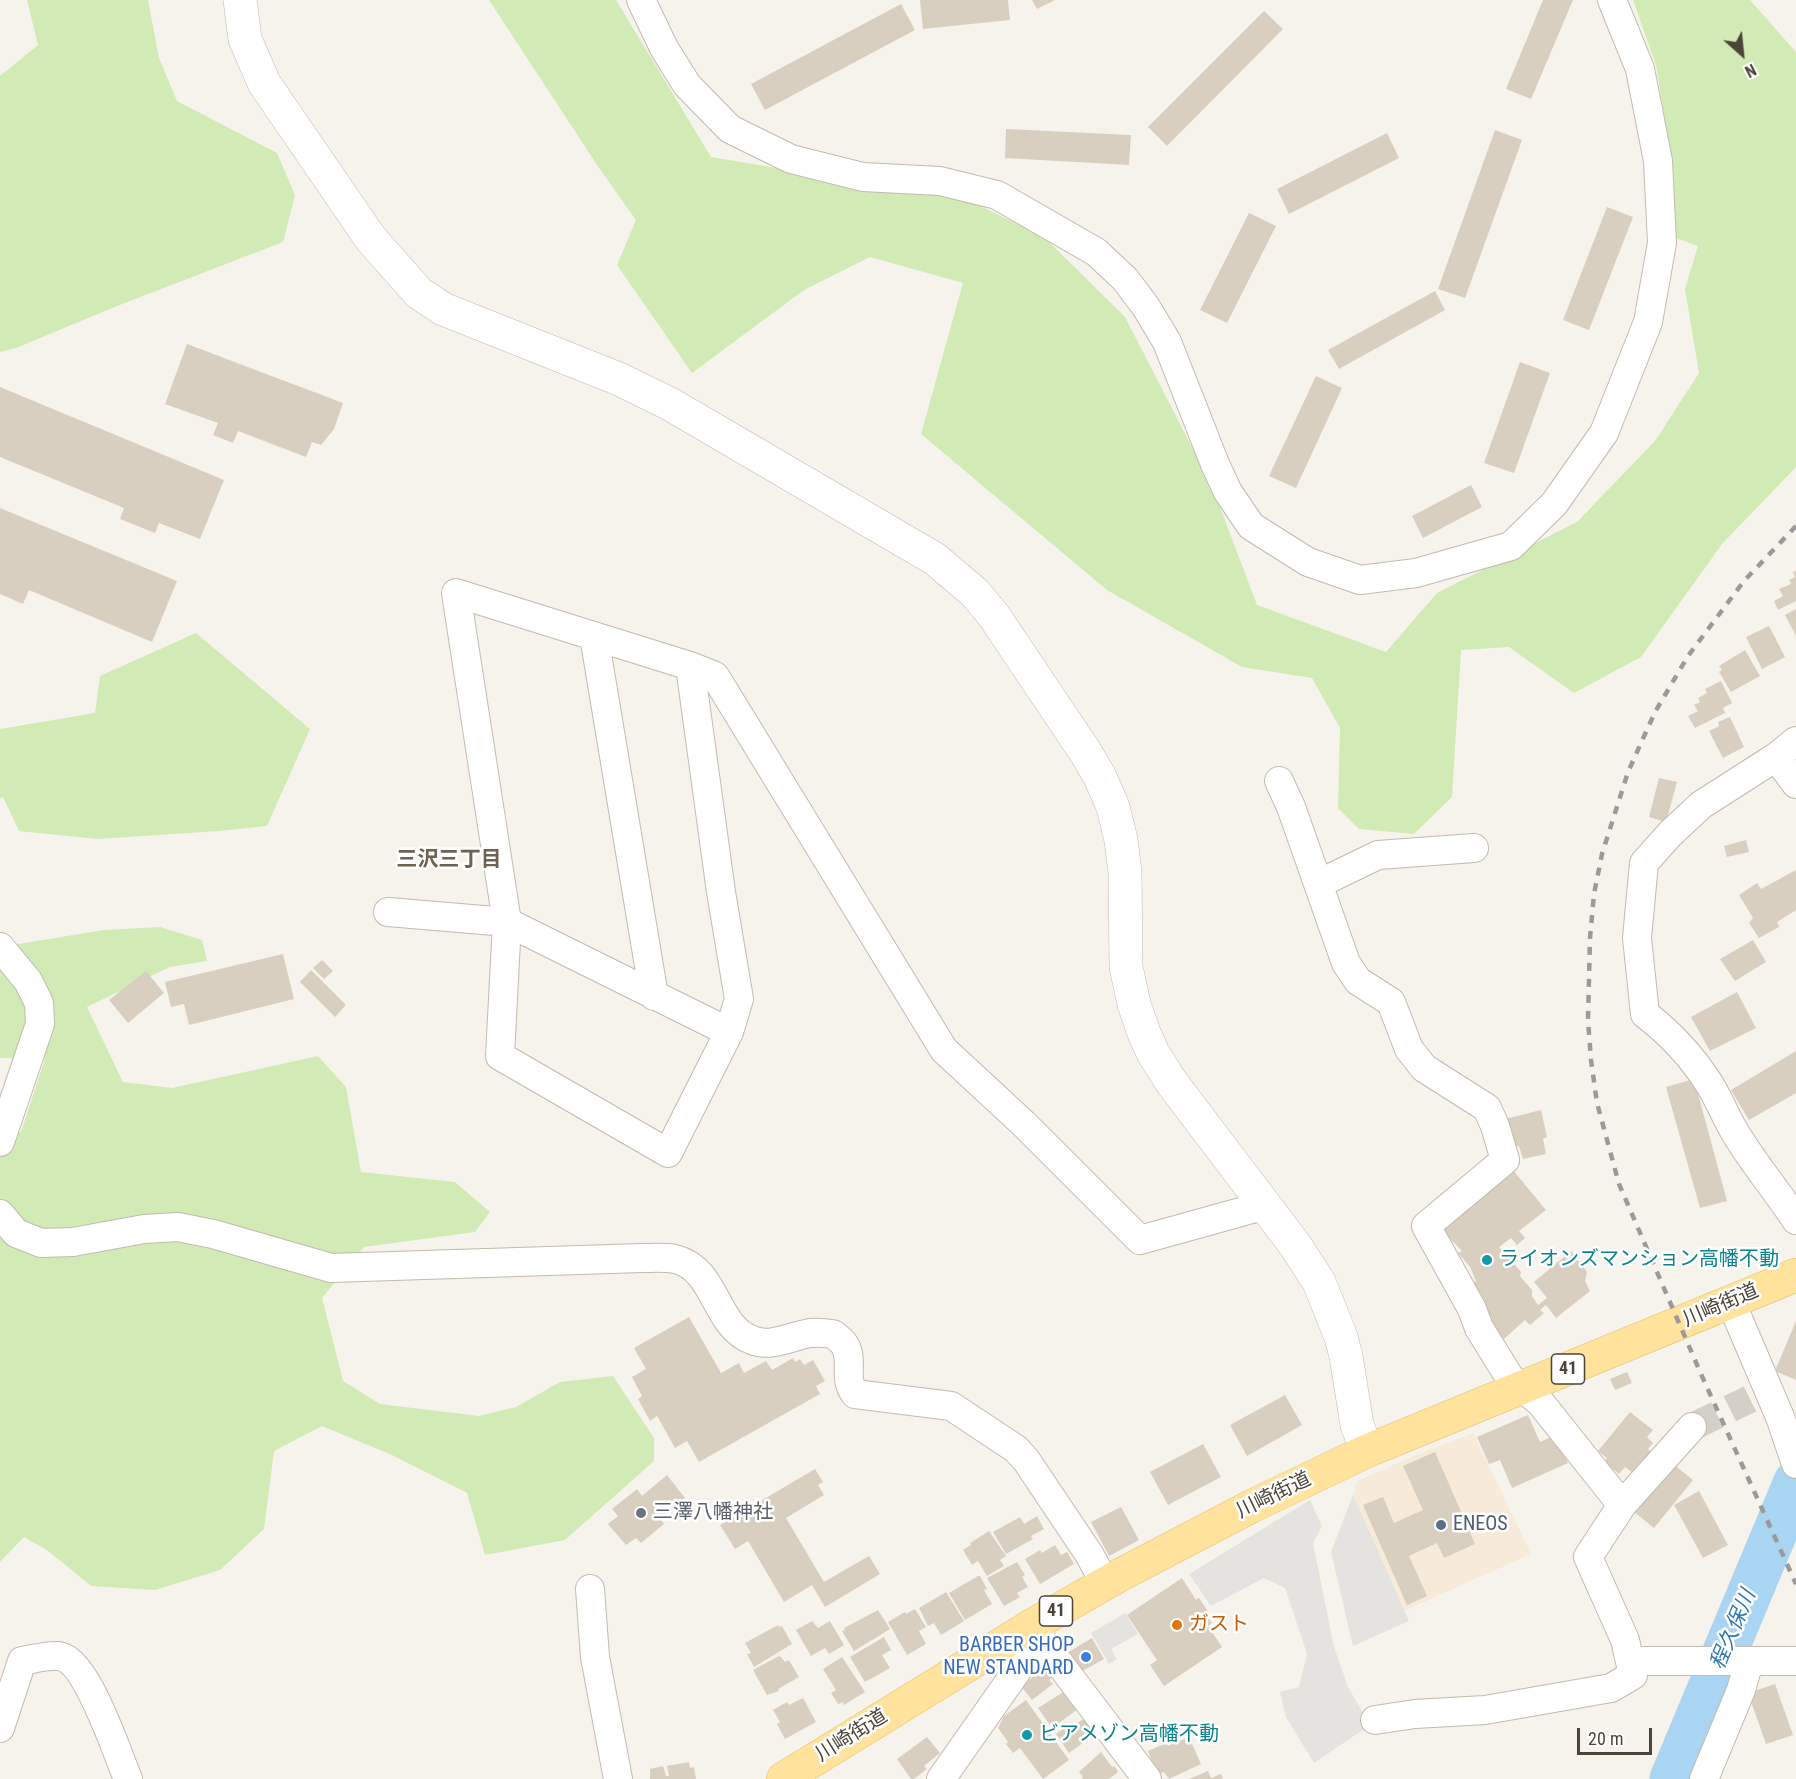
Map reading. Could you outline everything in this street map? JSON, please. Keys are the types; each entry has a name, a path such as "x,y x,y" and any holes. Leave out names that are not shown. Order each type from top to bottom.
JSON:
{"main road":[{"name":"川崎街道","path":"783,1779 1030,1626 1105,1583 1252,1506 1367,1451 1796,1275"}],"street":[{"path":"240,0 246,39 264,83 371,239 419,293 443,309 619,379 670,404 916,546 975,593 994,616 1067,723 1100,777 1113,807 1121,840 1125,872 1126,967 1134,1004 1153,1053 1172,1083 1295,1245 1319,1282 1334,1317 1346,1356 1357,1425 1367,1451"},
{"path":"641,0 664,48 687,85 730,129 791,159 863,177 940,181 997,195 1096,252 1125,279 1146,307 1167,342 1215,464 1228,492 1251,526 1308,562 1360,580 1416,573 1511,546 1554,504 1604,433 1648,322 1662,243 1658,161 1640,69 1612,0"},
{"path":"690,666 721,892 739,999 729,1032 668,1153 500,1056 507,922 456,593 690,666 715,676 944,1050 1024,1124 1140,1240 1266,1205"},
{"path":"594,636 654,996"},
{"path":"1796,784 1786,749 1701,805 1670,834 1644,863 1637,938 1645,1014 1663,1028 1689,1056 1711,1086 1736,1135 1777,1190 1796,1221"},
{"path":"1279,781 1291,807 1346,963 1358,981 1391,1002 1409,1049 1424,1068 1486,1108 1495,1126 1505,1160 1426,1226 1472,1309 1479,1328 1510,1378 1540,1402 1622,1505"},
{"path":"1318,884 1378,855 1473,848"},
{"path":"387,912 507,922 729,1032"},
{"path":"0,947 28,981 39,1003 40,1024 0,1142"},
{"path":"0,1214 16,1233 41,1243 73,1242 144,1229 178,1227 213,1234 331,1268 642,1258 675,1259 693,1268 705,1280 732,1326 752,1341 772,1342 813,1333 833,1334 845,1345 849,1360 848,1385 855,1394 951,1406 1016,1449 1026,1460 1089,1554 1105,1583"},
{"path":"1731,1302 1759,1396 1780,1417 1796,1464"},
{"path":"1375,1720 1415,1714 1485,1710 1611,1688 1633,1674 1625,1640 1588,1557 1622,1505 1692,1427"},
{"path":"590,1589 595,1658 618,1779"},
{"path":"941,1779 1021,1665 1030,1626"},
{"path":"1030,1626 1147,1779"},
{"path":"0,1728 22,1661 60,1656 76,1666 88,1683 128,1779"},
{"path":"1631,1661 1796,1660"},
{"path":"1704,1779 1742,1690 1749,1662"}],"shaded area":[{"name":"ENEOS","path":"1473,1433 1531,1554 1404,1611 1353,1495 1357,1481"},
{"path":"1353,1495 1409,1621 1353,1646 1331,1552"},
{"path":"1310,1500 1322,1526 1313,1543 1334,1647 1348,1687 1370,1725 1314,1763 1286,1717 1280,1692 1299,1687 1307,1654 1285,1588 1264,1578 1211,1606 1189,1574"},
{"path":"1125,1613 1138,1634 1111,1649 1117,1659 1109,1664 1091,1633"}],"green space":[{"path":"27,0 148,0 159,58 177,101 277,153 295,195 283,242 16,348 0,352 0,76 38,45"},
{"path":"489,0 616,0 711,157 968,200 1044,237 1125,317 1212,486 1257,605 1386,652 1437,593 1577,522 1655,441 1699,373 1685,289 1698,246 1670,236 1672,164 1656,65 1633,0 1750,0 1796,52 1796,467 1722,544 1641,657 1574,693 1509,647 1461,650 1452,797 1414,834 1359,829 1338,808 1340,728 1312,678 1242,667 1107,590 921,434 963,283 870,257 804,290 692,373 617,265 636,220 599,168"},
{"path":"196,633 310,729 267,826 97,839 19,831 3,797 0,798 0,729 95,713 100,676"},
{"path":"160,927 202,940 207,961 170,967 87,1007 123,1082 172,1088 318,1056 346,1087 361,1172 455,1182 490,1212 475,1232 364,1247 322,1298 343,1381 380,1404 479,1416 516,1407 560,1382 613,1376 654,1438 654,1461 565,1540 485,1555 467,1493 392,1455 322,1426 274,1451 264,1529 220,1570 155,1590 91,1586 47,1550 24,1537 0,1562 0,1140 21,1132 45,1059 0,1058 0,947 104,930"}],"building":[{"path":"920,0 1008,0 1010,20 923,29"},
{"path":"1032,0 1055,0 1037,9"},
{"path":"1543,0 1573,0 1531,99 1506,89"},
{"path":"901,4 915,30 765,110 751,84"},
{"path":"1264,11 1283,29 1167,146 1148,127"},
{"path":"1006,129 1131,135 1129,165 1005,158"},
{"path":"1495,130 1522,140 1465,298 1438,289"},
{"path":"1387,133 1399,158 1289,214 1277,189"},
{"path":"1607,207 1633,217 1589,330 1563,320"},
{"path":"1249,213 1276,226 1227,323 1200,310"},
{"path":"1435,291 1445,310 1339,369 1328,350"},
{"path":"187,344 343,403 334,429 321,445 312,442 306,457 238,431 233,443 213,435 218,423 165,404"},
{"path":"1520,362 1550,373 1514,473 1484,463"},
{"path":"1316,376 1342,388 1296,488 1269,476"},
{"path":"0,387 224,480 200,539 159,523 155,533 120,519 124,508 0,457"},
{"path":"1471,485 1482,507 1423,538 1412,516"},
{"path":"0,508 177,581 152,642 29,590 23,604 0,594"},
{"path":"1796,571 1796,601 1778,610 1774,601 1783,596 1779,589 1791,584 1789,580 1795,577 1793,572"},
{"path":"1796,609 1796,636 1785,615"},
{"path":"1769,626 1785,657 1762,669 1746,637"},
{"path":"1745,650 1760,676 1731,692 1719,672 1722,670 1719,666"},
{"path":"1721,681 1732,703 1723,708 1725,713 1695,728 1688,716 1698,711 1694,705 1700,702 1698,698 1707,693 1705,689"},
{"path":"1730,717 1744,747 1723,758 1709,731 1719,726 1718,722"},
{"path":"1659,778 1677,782 1666,822 1649,817"},
{"path":"1746,840 1749,852 1727,857 1724,846"},
{"path":"1796,870 1796,910 1777,922 1779,927 1759,938 1749,923 1753,918 1739,895 1757,883 1761,889"},
{"path":"1753,940 1766,962 1735,981 1720,959"},
{"path":"283,954 294,999 189,1025 184,1004 171,1007 165,982"},
{"path":"322,960 333,971 324,979 313,968"},
{"path":"311,970 346,1005 335,1017 300,982"},
{"path":"146,971 164,993 128,1023 109,1000"},
{"path":"1737,992 1756,1028 1710,1051 1691,1017"},
{"path":"1796,1051 1796,1093 1749,1120 1731,1090"},
{"path":"1694,1079 1727,1201 1700,1208 1666,1087"},
{"path":"1541,1110 1547,1137 1543,1139 1546,1154 1523,1159 1519,1146 1509,1148 1501,1120"},
{"name":"ライオンズマンション高幡不動","path":"1512,1169 1546,1210 1519,1231 1525,1238 1517,1245 1511,1238 1499,1247 1521,1272 1520,1276 1532,1290 1532,1296 1538,1305 1547,1298 1534,1282 1571,1251 1587,1272 1585,1281 1590,1291 1556,1318 1546,1305 1540,1310 1544,1313 1530,1325 1525,1320 1504,1339 1489,1322 1492,1318 1480,1303 1484,1299 1472,1284 1476,1281 1470,1267 1458,1253 1462,1251 1443,1231 1445,1226"},
{"path":"689,1317 721,1373 739,1363 744,1373 766,1361 772,1370 793,1358 795,1362 800,1359 804,1365 813,1360 825,1381 816,1386 820,1394 699,1462 687,1441 675,1448 657,1416 650,1421 638,1399 642,1396 632,1377 646,1369 634,1348"},
{"path":"1796,1321 1796,1380 1775,1371"},
{"path":"1627,1372 1632,1383 1615,1390 1610,1379"},
{"path":"1285,1395 1302,1425 1247,1456 1230,1425"},
{"path":"1630,1412 1653,1430 1647,1437 1653,1443 1648,1449 1653,1453 1633,1473 1625,1467 1619,1474 1604,1462 1607,1458 1598,1451"},
{"path":"1528,1415 1540,1442 1555,1435 1568,1463 1512,1488 1500,1460 1489,1464 1477,1437"},
{"path":"1203,1444 1221,1477 1168,1505 1150,1472"},
{"path":"1435,1452 1475,1544 1444,1558 1437,1543 1409,1556 1427,1596 1407,1605 1363,1505 1383,1497 1394,1523 1423,1510 1403,1466"},
{"path":"1672,1463 1693,1480 1654,1528 1633,1511"},
{"path":"815,1469 823,1482 818,1485 824,1495 786,1518 824,1582 869,1556 880,1574 825,1607 812,1585 784,1602 748,1541 735,1549 720,1525"},
{"name":"三澤八幡神社","path":"667,1475 685,1498 660,1518 664,1524 641,1543 636,1538 626,1545 608,1524 618,1516 612,1509 637,1489 642,1496"},
{"path":"1699,1491 1728,1545 1703,1558 1674,1505"},
{"path":"1121,1507 1139,1540 1109,1556 1091,1522"},
{"path":"1037,1516 1044,1529 1031,1536 1033,1539 1006,1554 993,1532 1020,1517 1024,1524"},
{"path":"989,1531 1006,1556 1000,1560 1004,1566 987,1576 978,1561 972,1565 963,1550"},
{"path":"1055,1545 1061,1555 1067,1552 1074,1564 1040,1584 1025,1559 1040,1550 1042,1553"},
{"path":"1017,1562 1025,1575 1022,1577 1028,1587 1017,1593 1020,1597 1004,1606 987,1578"},
{"path":"978,1576 987,1589 984,1590 992,1604 965,1620 949,1593"},
{"path":"1182,1578 1196,1600 1199,1598 1209,1613 1206,1615 1212,1623 1208,1626 1222,1647 1164,1686 1150,1665 1157,1660 1127,1615"},
{"path":"946,1592 964,1621 941,1635 934,1623 928,1626 919,1608"},
{"path":"915,1609 926,1627 919,1631 926,1644 907,1655 888,1622"},
{"path":"878,1610 890,1629 854,1651 842,1631"},
{"path":"812,1621 818,1628 830,1621 844,1645 829,1654 825,1648 811,1656 796,1630"},
{"path":"778,1625 782,1626 792,1644 754,1667 747,1654 751,1653 745,1643"},
{"path":"884,1637 891,1650 882,1655 890,1668 865,1682 850,1657"},
{"path":"1092,1638 1104,1659 1079,1673 1067,1653"},
{"path":"779,1656 785,1662 788,1660 790,1662 799,1677 778,1689 779,1691 767,1695 753,1670"},
{"path":"842,1657 865,1692 844,1705 843,1702 838,1704 831,1693 836,1690 823,1669"},
{"path":"1046,1661 1056,1675 1049,1680 1053,1684 1032,1700 1021,1686 1034,1676 1031,1672"},
{"path":"1775,1684 1793,1735 1766,1744 1748,1693"},
{"path":"1068,1689 1078,1709 1052,1728 1038,1708"},
{"path":"803,1698 816,1722 785,1739 777,1724 780,1722 773,1710 787,1702 789,1705"},
{"name":"ビアメゾン高幡不動","path":"1026,1700 1069,1760 1043,1779 1020,1748 1013,1753 998,1728 1004,1716"},
{"path":"1087,1717 1095,1728 1092,1730 1095,1734 1069,1753 1056,1734 1072,1722 1074,1725"},
{"path":"927,1737 940,1753 924,1766 927,1769 911,1779 897,1759"},
{"path":"1189,1737 1201,1764 1169,1779 1164,1772 1157,1775 1148,1751"},
{"path":"1101,1752 1112,1767 1114,1766 1118,1771 1117,1773 1109,1779 1081,1779 1083,1777 1079,1772"},
{"path":"689,1762 690,1768 694,1767 696,1779 650,1779 650,1769 663,1766 666,1776 669,1776 667,1766"},
{"path":"1208,1771 1211,1778 1221,1774 1223,1779 1189,1779"}],"waterway":[{"name":"程久保川","path":"1672,1779 1796,1482"}],"tunnel":[{"path":"1692,1427 1750,1399"}],"railway":[{"path":"1796,526 1744,581 1688,656 1655,712 1628,772 1602,854 1594,894 1590,938 1588,1020 1597,1103 1619,1184 1701,1374 1796,1584"}],"place":[{"name":"ライオンズマンション高幡不動","path":"1487,1260"},
{"name":"三澤八幡神社","path":"641,1513"},
{"name":"ENEOS","path":"1441,1525"},
{"name":"ガスト","path":"1177,1625"},
{"name":"BARBER SHOP NEW STANDARD","path":"1086,1657"},
{"name":"ビアメゾン高幡不動","path":"1027,1735"}],"district":[{"name":"三沢三丁目","path":"449,861"}]}
